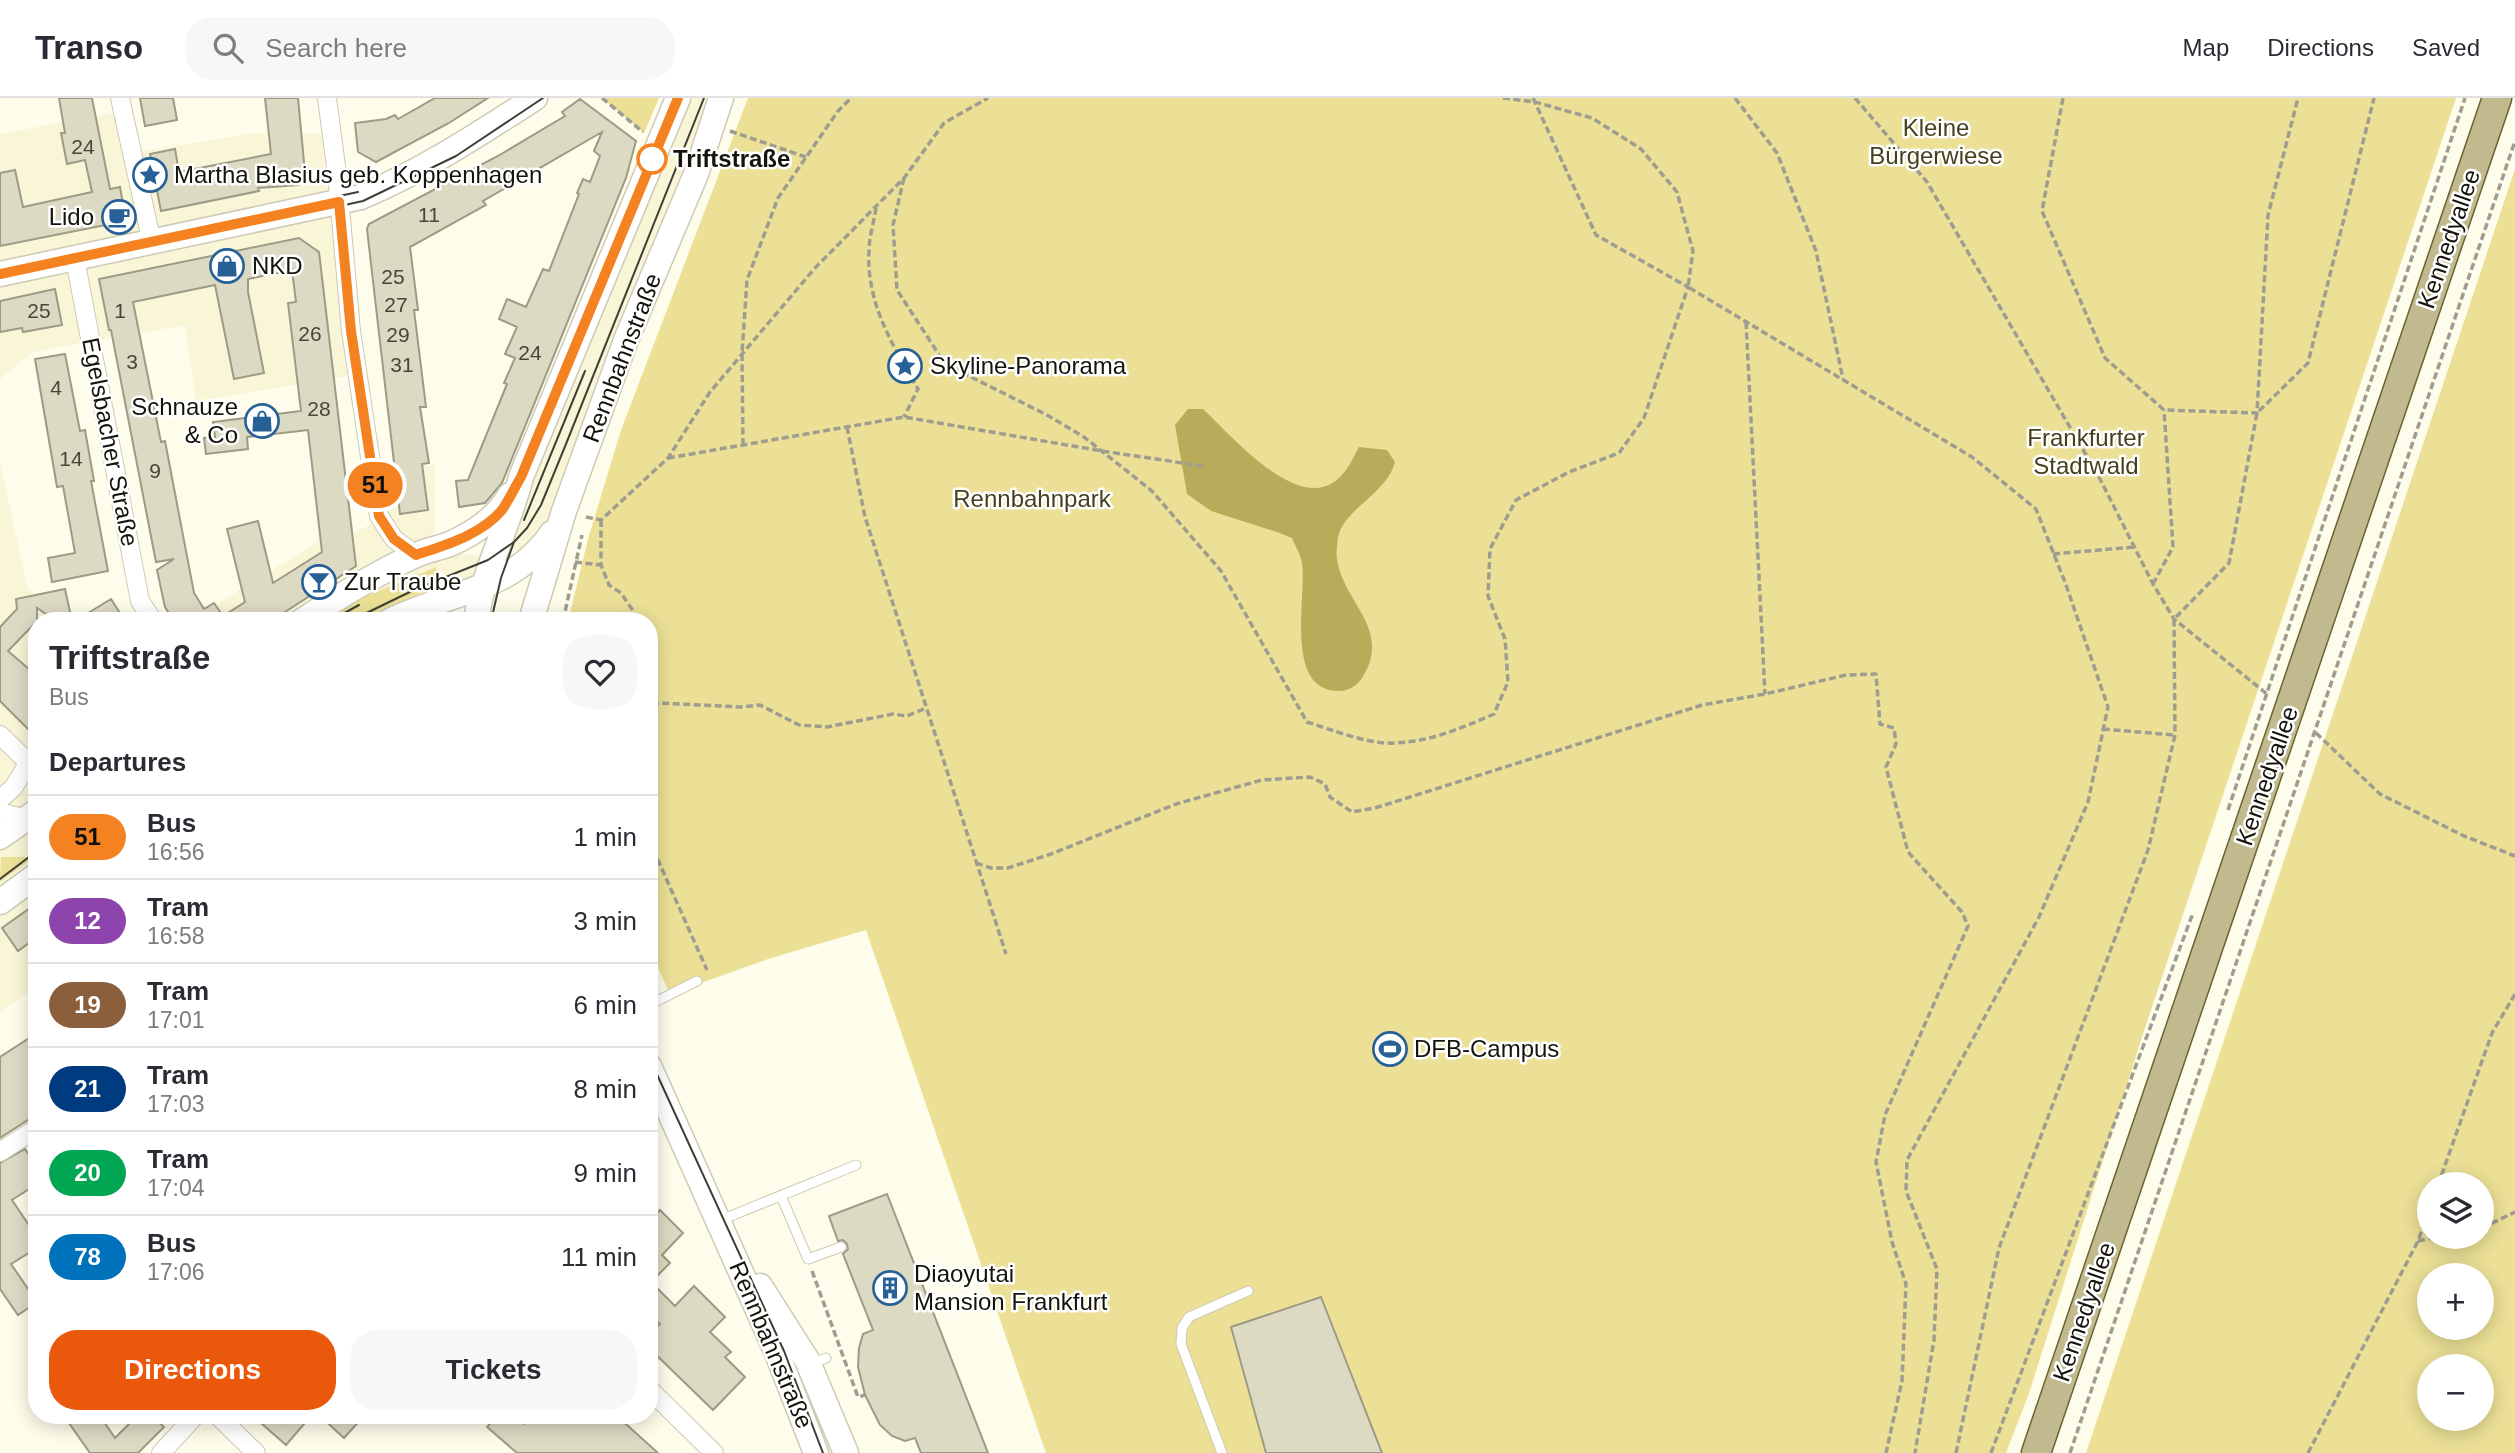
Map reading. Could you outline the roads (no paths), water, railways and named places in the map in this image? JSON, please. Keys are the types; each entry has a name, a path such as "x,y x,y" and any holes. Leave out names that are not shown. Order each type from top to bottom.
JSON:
{"main road":[{"path":"0,274 361,197 454,150 535,98"},
{"name":"Rennbahnstraße","path":"478,612 484,586 521,477 678,98"},
{"name":"Rennbahnstraße","path":"534,612 562,519 626,340 696,174 721,98"},
{"name":"Kennedyallee","path":"2036,1453 2497,98"},
{"path":"316,612 416,555 450,544 484,525 501,510 521,477"},
{"path":"422,612 518,569 540,551 562,519"},
{"path":"450,544 471,543 496,550 527,580 531,594 531,612"},
{"path":"0,837 28,820"},
{"path":"0,902 28,882"},
{"name":"Rennbahnstraße","path":"658,1086 777,1353 816,1453"},
{"name":"Rennbahnstraße","path":"722,1229 785,1324 817,1361 846,1453"}],"street":[{"path":"121,98 152,243"},
{"path":"327,98 351,331 379,516 394,539 416,555"},
{"name":"Egelsbacher Straße","path":"75,259 140,601 147,612"},
{"path":"0,735 28,763"},
{"path":"0,799 28,773"},
{"path":"0,812 28,816"},
{"path":"0,1152 28,1134"},
{"path":"658,1398 714,1453"},
{"path":"161,1453 188,1424"},
{"path":"226,1424 256,1453"}],"lane":[{"path":"658,1000 697,981"},
{"path":"722,1229 781,1196 856,1165"},
{"path":"781,1196 808,1259 841,1247"},
{"path":"1222,1453 1181,1344 1182,1328 1189,1317 1248,1291"},
{"path":"785,1324 784,1351 823,1453"}],"tram line":[{"path":"0,280 363,201 456,156 543,98"},
{"path":"369,612 416,589 488,560 514,542 527,528 541,505 704,98"},
{"path":"0,268 358,192"},
{"path":"524,520 585,371"},
{"path":"493,612 501,578 514,542"},
{"path":"346,612 359,605"},
{"path":"0,879 28,858"},
{"path":"658,1077 784,1351 823,1453"}],"place":[{"name":"Triftstraße","path":"652,159"},
{"name":"Martha Blasius geb. Koppenhagen","path":"150,175"},
{"name":"Lido","path":"119,217"},
{"name":"NKD","path":"227,266"},
{"name":"Skyline-Panorama","path":"905,366"},
{"name":"Schnauze & Co","path":"262,421"},
{"name":"Zur Traube","path":"319,582"},
{"name":"DFB-Campus","path":"1390,1049"},
{"name":"Diaoyutai Mansion Frankfurt","path":"890,1288"}],"park label":[{"name":"Kleine Bürgerwiese","path":"1936,142"},
{"name":"Frankfurter Stadtwald","path":"2086,452"},
{"name":"Rennbahnpark","path":"1032,499"}]}
